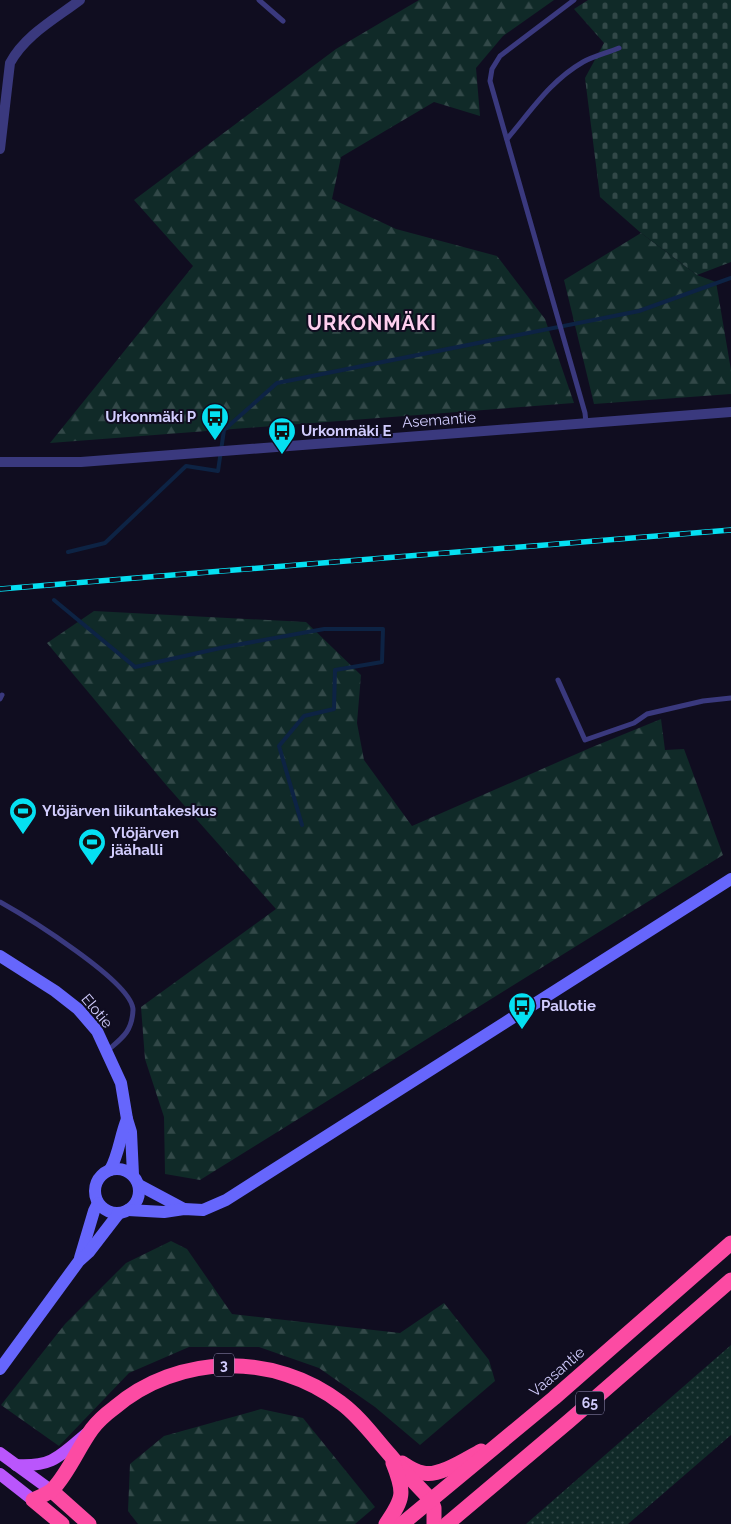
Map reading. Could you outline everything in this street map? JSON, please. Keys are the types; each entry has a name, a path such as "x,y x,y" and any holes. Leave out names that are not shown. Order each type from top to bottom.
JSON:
{"highway":[{"name":"Vaasantie","path":"402,1524 505,1440 657,1309 731,1242"},
{"name":"65","path":"447,1524 731,1280"},
{"name":"3","path":"52,1491 93,1428 114,1407 129,1396 162,1379 200,1367 220,1365 267,1368 308,1381 325,1391 359,1418 390,1455 400,1481 401,1499 386,1524"},
{"name":"65","path":"390,1455 415,1471 424,1474 434,1474 505,1440"},
{"path":"390,1455 431,1500 434,1508 434,1524"},
{"path":"62,1524 33,1500 52,1491 89,1524"}],"main road":[{"path":"16,1464 36,1466 52,1461 93,1428"},
{"path":"0,1453 52,1491"},
{"path":"0,1474 33,1500"}],"street":[{"path":"0,149 10,63 25,41 80,0"},
{"name":"Asemantie","path":"0,462 82,462 731,412"},
{"path":"184,1209 136,1180 122,1169 110,1170 101,1176 97,1182 96,1196 98,1203 109,1212 203,1210 226,1200 731,879"},
{"name":"Elotie","path":"0,956 55,991 78,1010 97,1031 121,1084 132,1142 136,1180"},
{"name":"Elotie","path":"110,1170 116,1159 127,1119"},
{"path":"0,1369 79,1261 124,1211 135,1204 139,1198 136,1180"},
{"path":"79,1261 98,1203"}],"lane":[{"path":"260,0 283,21"},
{"path":"574,0 500,56 492,69 490,81 585,413 586,424"},
{"path":"507,139 560,77 584,62 619,48"},
{"path":"558,680 585,740 634,723 647,714 704,700 731,698"},
{"path":"0,902 40,926 92,962 125,993 133,1008 129,1031 107,1051"}],"green space":[{"path":"419,0 554,0 503,36 476,68 480,116 434,102 341,157 332,199 396,229 497,256 545,319 574,403 50,443 193,266 134,200 336,49"},
{"path":"588,0 731,0 731,262 697,275 641,233 600,197 585,78 604,43 574,9"},
{"path":"641,233 697,275 716,282 731,370 731,394 594,404 564,280"},
{"path":"94,611 306,622 361,675 357,723 364,760 412,826 661,719 665,750 684,749 723,855 200,1180 165,1174 164,1117 145,1059 141,1007 276,909 167,786 47,643"},
{"path":"171,1241 187,1249 232,1314 400,1333 444,1303 489,1360 495,1381 420,1445 375,1407 319,1368 259,1347 189,1347 129,1373 59,1446 1,1405 65,1324 126,1263"},
{"path":"731,1345 731,1435 628,1524 526,1524"},
{"path":"261,1409 303,1418 375,1507 355,1524 138,1524 128,1511 130,1464 164,1436"}],"waterway":[{"path":"68,552 105,543 186,466 218,471 224,430 277,383 639,311 731,278"},
{"path":"54,600 135,667 225,647 324,629 383,629 382,662 335,670 334,709 304,716 279,746 302,825"}],"railway":[{"path":"0,589 731,530"}],"place":[{"name":"Urkonmäki P","path":"215,441"},
{"name":"Urkonmäki E","path":"282,455"},
{"name":"Ylöjärven liikuntakeskus","path":"23,835"},
{"name":"Ylöjärven jäähalli","path":"92,866"},
{"name":"Pallotie","path":"522,1030"}],"district":[{"name":"URKONMÄKI","path":"372,323"}]}
